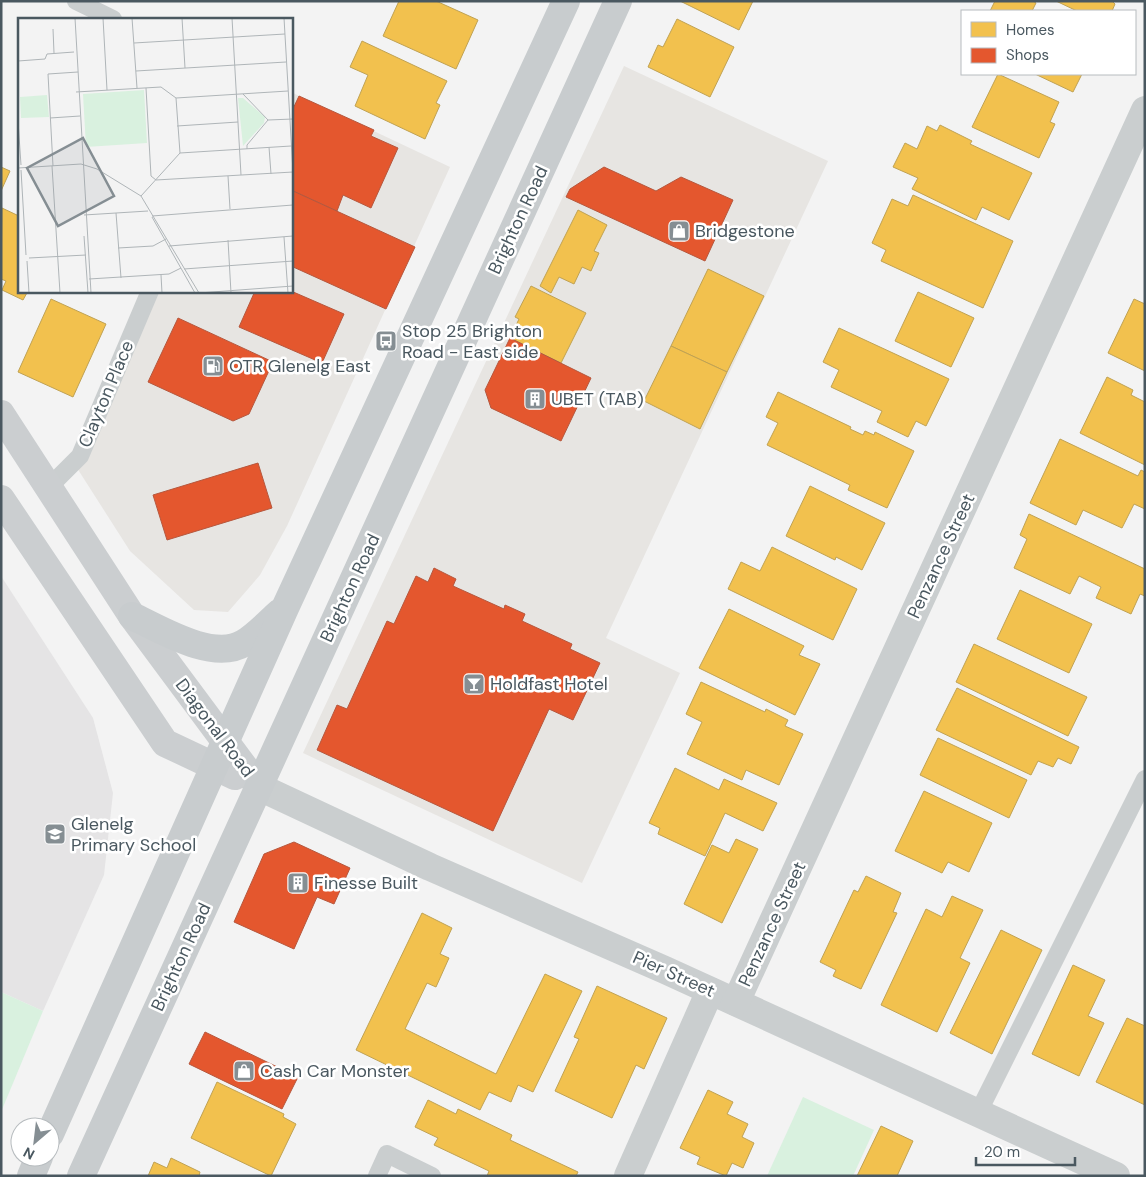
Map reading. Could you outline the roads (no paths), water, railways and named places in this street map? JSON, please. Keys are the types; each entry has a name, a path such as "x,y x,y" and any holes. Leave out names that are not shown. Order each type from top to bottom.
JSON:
{"main road":[{"path":"58,1117 285,608 566,1"},
{"name":"Brighton Road","path":"81,1176 618,1"},
{"name":"Diagonal Road","path":"1,414 132,616 259,787"},
{"name":"Diagonal Road","path":"1,499 165,743 259,787"},
{"path":"132,616 196,645 229,648 243,644 285,608"}],"street":[{"name":"Penzance Street","path":"736,1002 1145,110"},
{"name":"Pier Street","path":"259,787 430,867 736,1002 1116,1176"},
{"name":"Penzance Street","path":"628,1176 710,991"}],"lane":[{"path":"76,1 111,18"},
{"name":"Clayton Place","path":"49,486 80,456 150,292"},
{"path":"978,1113 1145,779"},
{"path":"377,1176 387,1154 432,1176"}],"place":[{"name":"Bridgestone","path":"679,231"},
{"name":"Stop 25 Brighton Road - East side","path":"386,341"},
{"name":"OTR Glenelg East","path":"213,366"},
{"name":"UBET (TAB)","path":"535,399"},
{"name":"Holdfast Hotel","path":"474,684"},
{"name":"Glenelg Primary School","path":"55,834"},
{"name":"Finesse Built","path":"298,883"},
{"name":"Cash Car Monster","path":"244,1071"}]}
